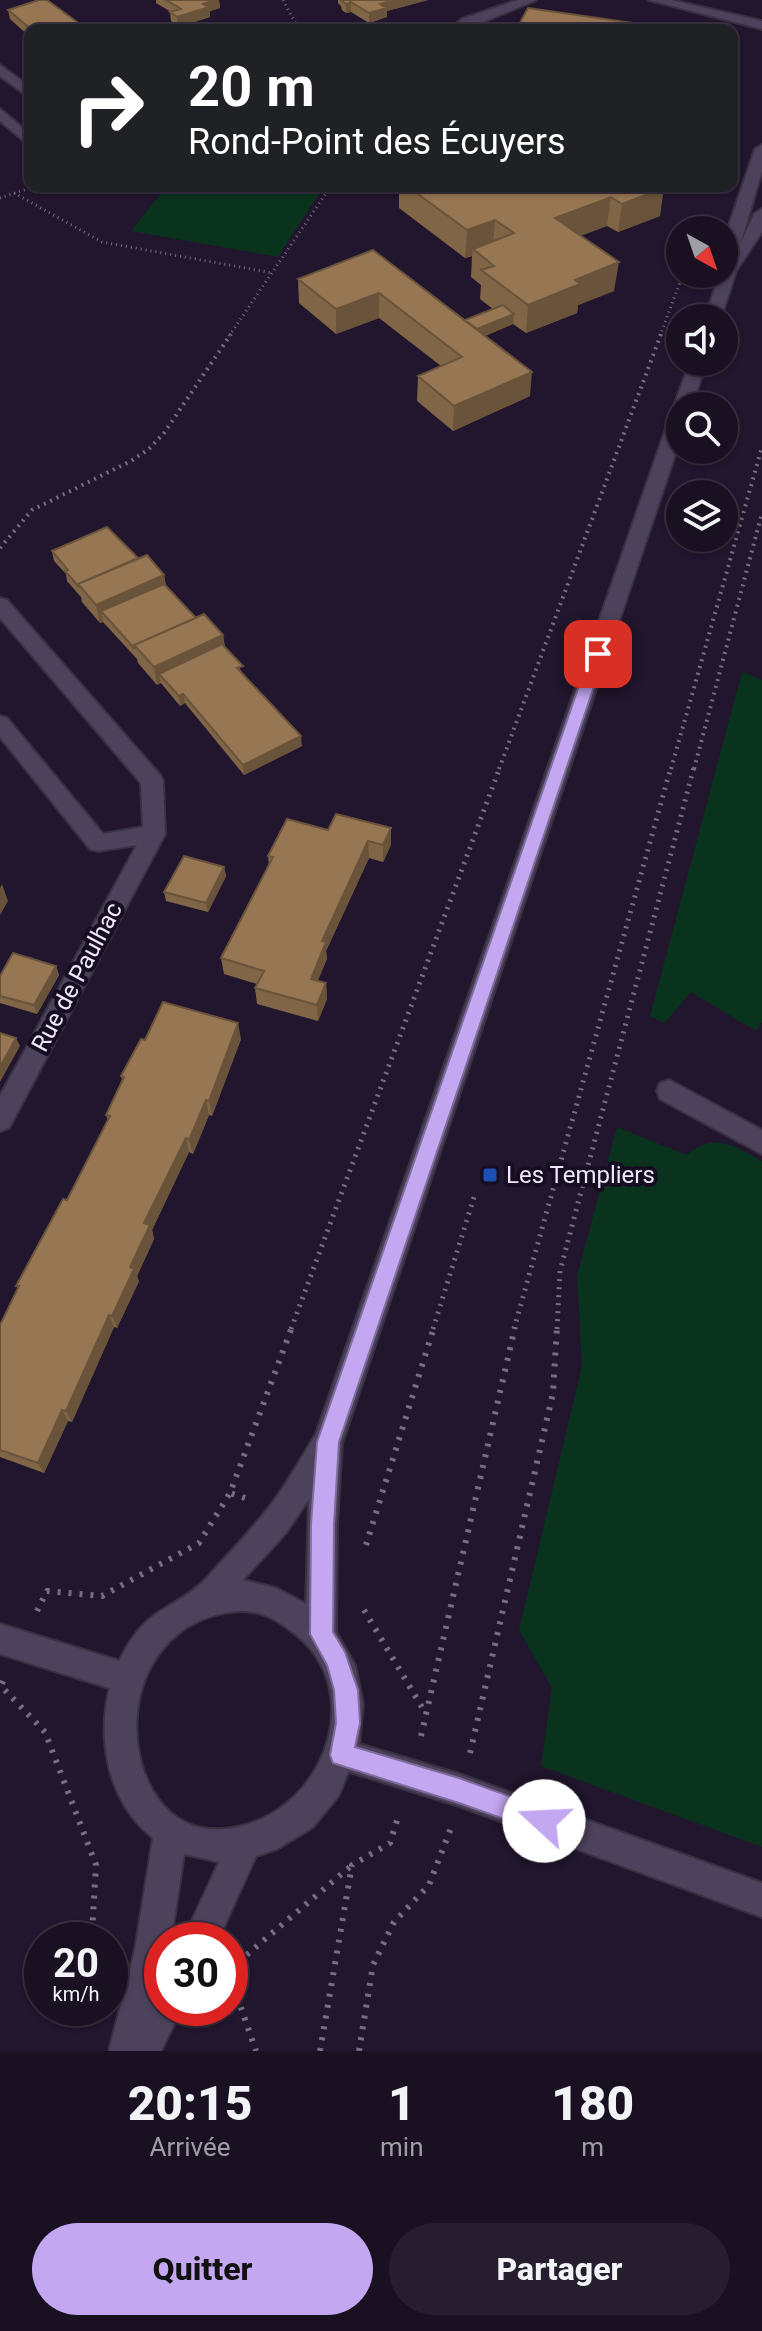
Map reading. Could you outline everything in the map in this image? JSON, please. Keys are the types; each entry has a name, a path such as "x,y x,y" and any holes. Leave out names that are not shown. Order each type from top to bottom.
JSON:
{"street":[{"path":"464,24 530,0"},
{"path":"655,0 762,21"},
{"path":"0,69 24,89"},
{"path":"0,113 24,136"},
{"path":"738,222 762,149"},
{"path":"738,259 751,240 762,214"},
{"path":"205,1601 285,1511 328,1442 666,455"},
{"path":"0,605 152,781 154,834 98,843 0,723"},
{"name":"Rue de Paulhac","path":"0,1120 154,834"},
{"path":"669,1091 762,1143"},
{"path":"321,1634 322,1524 328,1442"},
{"path":"236,1595 268,1599 297,1612 321,1634 337,1660 346,1690 348,1723 342,1755 327,1788 304,1816 276,1835 244,1846 206,1846 171,1831 142,1803 124,1764 119,1721 128,1678 141,1652 159,1630 180,1613 205,1601 236,1595"},
{"path":"0,1639 128,1678"},
{"path":"342,1755 459,1790 762,1900"},
{"path":"127,2051 152,1950 171,1831"},
{"path":"208,1922 244,1846"},
{"path":"142,2051 155,2026"}],"path":[{"path":"283,0 296,24"},
{"path":"0,198 24,190"},
{"path":"0,548 31,511 145,455 168,431 327,192"},
{"path":"14,193 102,242 273,273"},
{"path":"285,1511 230,1493 678,288"},
{"path":"248,1954 352,1865 390,1843 427,1715 523,1291 762,447"},
{"path":"359,2051 373,1965 394,1922 429,1885 453,1824 553,1393 560,1271 762,513"},
{"path":"366,1551 475,1194"},
{"path":"360,1603 427,1715"},
{"path":"320,2051 352,1865"},
{"path":"247,2026 256,2051"}],"green space":[{"path":"162,192 320,192 278,257 131,231"},
{"path":"742,672 762,680 762,1022 756,1031 691,992 665,1023 650,1016"},
{"path":"617,1127 687,1155 715,1142 733,1146 762,1161 762,1847 541,1766 552,1688 519,1630 582,1366 577,1276"}],"building":[{"path":"47,0 80,24 25,24 8,10"},
{"path":"166,0 215,0 203,4 209,7 177,17 170,12 181,9"},
{"path":"341,0 394,0 380,4 387,8 369,13"},
{"path":"528,8 640,24 519,24"},
{"path":"415,192 654,192 622,204 611,197 555,218 619,262 575,280 580,284 528,305 481,270 494,266 473,249 514,233 495,220 467,230"},
{"path":"373,250 532,372 454,406 418,376 462,357 379,293 336,309 298,279"},
{"path":"503,305 514,314 477,329 465,320"},
{"path":"107,527 138,558 78,584 79,587 52,551"},
{"path":"147,555 164,575 96,605 78,584"},
{"path":"164,584 196,618 134,645 135,649 101,611"},
{"path":"204,614 223,635 154,667 134,645"},
{"path":"222,644 243,666 237,668 301,736 243,765 183,694 179,696 159,674"},
{"path":"336,814 391,828 383,845 368,841 322,941 326,942 311,979 326,983 317,1005 255,988 264,971 221,958 273,857 268,856 287,819 328,830"},
{"path":"184,856 224,867 206,903 164,892"},
{"path":"13,953 56,966 34,1005 0,996 0,976"},
{"path":"163,1002 238,1023 209,1101 206,1100 189,1140 186,1138 144,1223 150,1225 130,1267 134,1269 38,1463 0,1450 0,1325 19,1286 16,1286 63,1199 67,1200 110,1116 106,1115 124,1077 121,1076 141,1039 145,1040"},
{"path":"0,1033 16,1038 0,1067"}],"place":[{"name":"Les Templiers","path":"490,1175"}],"route":[{"path":"544,1821 459,1790 342,1755 348,1723 346,1690 337,1660 321,1634 322,1524 328,1442 598,654"}]}
